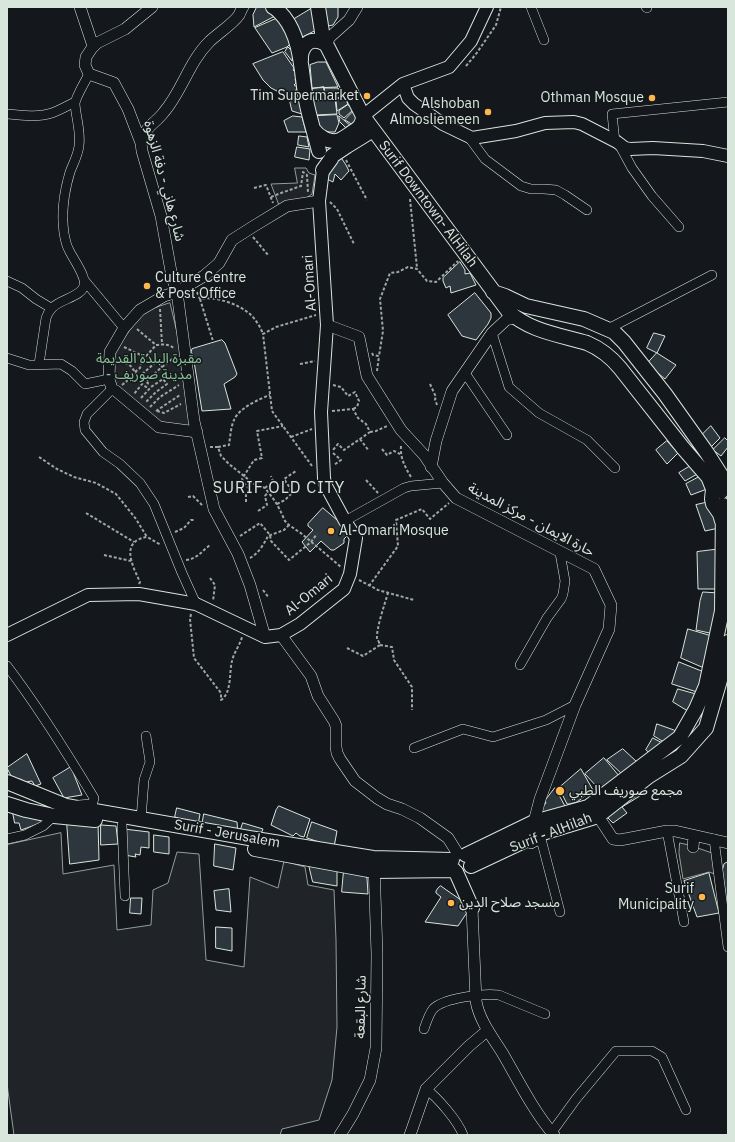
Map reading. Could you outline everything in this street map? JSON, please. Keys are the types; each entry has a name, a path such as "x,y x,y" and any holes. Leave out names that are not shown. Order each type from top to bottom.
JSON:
{"main road":[{"path":"273,7 277,9 290,25 301,62"},
{"name":"Surif Downtown- AlHilah","path":"318,7 322,32 326,44 363,116 508,311 520,320 535,328 595,346 610,356 708,478 726,494"},
{"path":"313,129 317,135 322,138 337,141 359,127 362,123 363,116 403,84 449,67 471,41 487,7"},
{"path":"326,44 317,40 309,42 300,55 306,101 323,161 373,130"},
{"path":"403,84 408,98 414,104 443,124 472,138 516,131 545,123 570,122 579,123 625,148 703,151 728,156"},
{"name":"Al-Omari","path":"265,637 281,635 300,624 344,589 350,574 356,538 325,484 324,478 321,412 327,319 314,201 323,161"},
{"path":"493,292 526,306 584,319 614,332 647,371 707,453 717,463 726,494"},
{"path":"708,478 713,489 713,504 720,514 723,525"},
{"name":"Surif - AlHilah","path":"461,864 534,822 588,807 680,737 696,709 706,686 722,611 723,525 726,494"},
{"path":"7,635 88,594 139,594 194,608 265,637"},
{"name":"Surif - AlHilah","path":"461,864 523,842 539,834 598,816 649,776 681,756 706,728 723,670 728,642"},
{"path":"7,782 51,800 60,808 61,813 59,812"},
{"name":"Surif - Jerusalem","path":"7,804 26,810 141,819 248,838 374,865"},
{"name":"Surif - Jerusalem","path":"59,812 81,818 122,825 374,865 461,864"},
{"path":"523,842 531,836 534,822"},
{"path":"461,864 472,908"}],"street":[{"path":"80,7 93,46"},
{"path":"128,327 84,280 66,242 63,226 63,214 65,190 79,147 79,127 75,102 89,74 85,65 86,57 93,46 125,29 152,7"},
{"path":"141,144 144,132 164,112 178,93 196,58 208,43 238,16 243,7"},
{"path":"326,44 330,37 349,20 357,7"},
{"path":"530,7 544,40"},
{"name":"شارع هاني - دفة الزهوة","path":"89,74 114,83 128,108 141,144 161,216 172,277 177,292 194,420 214,509 243,566 265,637"},
{"path":"7,114 40,116 52,113 75,102"},
{"path":"679,227 652,196 632,168 617,143 612,114 728,102"},
{"path":"468,136 485,159 521,186 531,189 556,190 587,210"},
{"path":"197,432 159,427 116,391 113,385 110,352 140,310 164,296 177,292 204,276 219,263 232,240 287,206 314,201"},
{"path":"608,329 712,275"},
{"path":"39,364 46,318 51,308 61,301 79,293 84,286 84,280"},
{"path":"7,281 22,288 51,308"},
{"path":"432,467 436,441 452,391 492,333 506,320 514,318 520,320"},
{"name":"حارة الايمان - مركز المدينة","path":"327,319 359,337 368,376 401,430 424,455 443,483 456,498 594,570 611,605 609,629 575,706 540,799 534,822"},
{"path":"492,333 509,387 539,413 587,440 615,468"},
{"path":"7,358 29,365 61,364 72,371 85,384 113,385"},
{"path":"465,373 507,435"},
{"path":"113,385 87,414 84,422 85,430 103,452 120,464 140,483 154,504 182,573 194,608"},
{"path":"345,521 404,488 443,483"},
{"path":"520,666 547,618 563,594 565,581 560,553"},
{"path":"281,635 311,676 318,696 334,721 337,754 356,781 377,798 387,804 402,809 420,818 448,838 461,864"},
{"path":"7,666 64,748 94,798 94,802 91,804 59,812 43,826 25,835 7,839"},
{"path":"414,748 463,729 493,737 546,720 575,706"},
{"path":"141,819 144,780 150,762 146,736"},
{"path":"598,816 613,838 620,840 667,831 675,831 728,843"},
{"path":"122,825 125,896"},
{"path":"667,831 684,922"},
{"path":"693,847 694,836"},
{"path":"523,842 525,846 541,839 560,912"},
{"path":"714,839 728,948"},
{"name":"شارع البقعة","path":"340,1135 353,1114 370,1080 376,1048 378,954 374,865"},
{"path":"472,908 477,1009 527,1095 553,1133 576,1099 616,1051 652,1051 662,1057 686,1110"},
{"path":"424,1029 432,1010 440,1004 476,995 499,995 545,1014"},
{"path":"410,1135 426,1089 469,1046 488,1030"},
{"path":"426,1089 436,1097 460,1128 463,1135"}],"path":[{"path":"344,157 367,200"},
{"path":"271,197 301,186 303,172 307,175 307,189 314,201"},
{"path":"254,188 266,185 277,212"},
{"path":"409,192 417,269 427,281 436,282 461,258 464,252"},
{"path":"250,233 268,255"},
{"path":"370,348 373,355 379,356 383,331 380,299 390,273 398,272 408,267 417,269"},
{"path":"197,290 213,341"},
{"path":"200,299 208,297 234,304 251,315 262,330 272,410 317,472 324,478 329,468 342,460 332,452 338,444 344,450 370,432 366,424 358,418 353,410"},
{"path":"160,304 162,344"},
{"path":"263,334 276,327 322,313 327,319"},
{"path":"128,327 156,345"},
{"path":"121,345 145,357"},
{"path":"113,385 127,381 126,378 140,368 142,361 156,345 171,345 177,350 174,357 146,381 148,383 146,387 142,384 134,394"},
{"path":"118,369 122,362 128,364 138,377 157,361 162,367"},
{"path":"300,364 318,361"},
{"path":"140,399 151,387 163,379 167,384 146,402 150,407 178,384 182,403 164,414 157,411"},
{"path":"326,411 353,410 359,401 355,392 348,396 341,387 330,384"},
{"path":"430,384 436,397 435,399 439,409"},
{"path":"152,414 181,395"},
{"path":"207,446 218,447 229,445 234,420 241,412 259,399 270,395"},
{"path":"246,502 246,495 250,489 246,486 242,479 254,460 262,458 257,431 283,426"},
{"path":"291,437 312,429"},
{"path":"360,439 369,451"},
{"path":"402,442 400,454 407,470 414,480"},
{"path":"218,447 221,456 228,464 254,484 265,488 277,504 289,525 357,580 378,590 414,600"},
{"path":"382,449 387,455 394,451 400,454"},
{"path":"39,457 56,469 96,483 116,494 136,519 147,537 161,545"},
{"path":"277,504 285,500 291,494 290,488 284,479 296,471"},
{"path":"265,488 273,481 271,476"},
{"path":"366,480 382,497"},
{"path":"258,511 267,505 265,496 268,492"},
{"path":"188,497 193,496 206,511"},
{"path":"368,586 398,546 396,520 422,509 430,519 452,500"},
{"path":"86,513 134,542"},
{"path":"172,534 184,528 191,520 194,520"},
{"path":"240,536 260,522 270,535 271,541 289,560 311,542 317,534"},
{"path":"249,559 264,545 270,535 284,530 289,525"},
{"path":"139,594 140,582 131,561 131,548 134,542 139,538 147,537"},
{"path":"184,560 190,560 198,556 210,545"},
{"path":"104,555 131,561"},
{"path":"210,578 215,585 213,606"},
{"path":"380,645 378,632 383,607 388,593"},
{"path":"194,608 190,620 194,658 221,693 221,700 228,692 232,659 242,638 241,631"},
{"path":"347,648 362,656 380,645 392,647 394,660 412,687 412,710"}],"green space":[{"path":"295,168 306,168 309,173 315,175 312,194 305,199 280,208 271,184 297,183"},
{"name":"مقبرة البلدة القديمة - مدينة صوريف","path":"170,303 200,429 161,425 113,383 113,353 143,312"},
{"path":"61,833 63,874 114,865 117,930 151,925 153,890 168,883 177,852 199,854 206,960 244,967 250,877 278,888 284,861 305,867 308,885 334,890 337,1027 332,1080 319,1120 282,1129 280,1135 14,1135 7,1084 7,845"}],"shaded area":[{"path":"680,843 712,853 715,874 709,872 683,879 679,853"}],"building":[{"path":"257,7 265,7 271,10 275,16 254,27 253,15"},
{"path":"314,7 316,30 299,39 291,21"},
{"path":"320,7 338,7 338,17 333,25 323,27"},
{"path":"278,18 293,41 287,47 272,53 255,28"},
{"path":"288,47 293,52 292,61 285,52"},
{"path":"283,52 296,73 296,83 294,85 297,87 294,96 287,100 263,80 253,64"},
{"path":"318,62 326,62 338,87 312,88 310,65"},
{"path":"324,87 326,99 312,100 312,89"},
{"path":"324,88 338,88 344,97 326,99"},
{"path":"299,92 302,114 292,111 290,103"},
{"path":"344,97 348,104 337,111 336,100"},
{"path":"335,99 337,114 315,115 312,101"},
{"path":"348,105 353,110 344,118 339,114 339,111"},
{"path":"353,112 358,119 353,125 345,120"},
{"path":"337,115 339,123 335,132 320,129 317,116"},
{"path":"293,116 302,117 306,132 288,132 284,121"},
{"path":"339,116 351,126 348,130 340,122"},
{"path":"299,136 307,137 309,147 298,145"},
{"path":"297,147 310,149 309,160 295,157"},
{"path":"340,156 349,171 341,180 335,174 333,182 327,179 327,172"},
{"path":"460,262 465,270 465,274 470,273 476,285 451,293 450,286 446,288 443,278"},
{"path":"475,293 491,313 491,318 488,324 476,340 462,336 448,315"},
{"path":"654,333 665,336 657,353 647,348"},
{"path":"222,340 225,343 237,374 224,384 231,409 202,411 193,355 191,352 192,349"},
{"path":"657,353 676,365 665,379 647,364"},
{"path":"711,426 720,438 710,448 699,438"},
{"path":"725,438 728,441 728,447 721,456 713,450"},
{"path":"667,441 678,453 667,464 656,450"},
{"path":"692,465 699,473 685,481 679,473"},
{"path":"701,476 707,489 691,495 686,484"},
{"path":"709,502 719,528 705,531 696,505"},
{"name":"Al-Omari Mosque","path":"323,508 351,532 344,539 344,543 334,550 331,550 321,541 310,552 302,542 313,530 308,526 308,524"},
{"path":"721,549 720,589 698,589 697,552"},
{"path":"703,592 719,593 714,634 696,630 700,601"},
{"path":"688,629 712,636 704,668 681,658"},
{"path":"679,662 704,672 697,692 672,684"},
{"path":"678,689 696,694 691,713 673,702"},
{"path":"657,724 674,730 677,733 667,744 654,736"},
{"path":"653,738 664,744 652,755 646,750"},
{"path":"623,749 637,762 623,775 607,760"},
{"path":"27,754 41,784 35,786 32,781 26,782 20,779 13,780 7,768"},
{"path":"604,758 620,777 599,789 585,774"},
{"path":"71,767 82,795 64,798 53,778"},
{"path":"581,769 593,790 577,802 567,804 559,788"},
{"path":"636,787 643,794 622,807 627,813 613,823 604,814"},
{"path":"555,788 565,806 544,816 540,810"},
{"path":"279,806 310,819 304,837 296,833 293,836 271,825 276,810"},
{"path":"12,808 43,819 41,823 21,830 19,823 15,823"},
{"path":"177,808 200,814 198,825 175,817"},
{"path":"204,814 237,822 238,834 202,826"},
{"path":"67,822 98,823 99,860 70,864"},
{"path":"312,822 337,831 334,847 307,838"},
{"path":"243,823 263,829 260,836 240,832"},
{"path":"101,825 116,826 118,844 101,845"},
{"path":"124,829 149,832 149,848 141,847 140,855 135,854 136,857 124,855"},
{"path":"154,835 169,837 169,854 154,852"},
{"path":"215,844 236,848 233,870 214,866"},
{"path":"308,861 337,867 337,886 313,882"},
{"path":"728,862 728,912 722,871 724,864"},
{"path":"344,870 361,872 367,878 368,894 342,892"},
{"name":"Surif Municipality","path":"709,873 719,913 697,917 684,881"},
{"name":"مسجد صلاح الدين","path":"441,886 461,900 468,911 458,926 425,922 441,897 436,893 436,891"},
{"path":"229,889 231,912 216,910 214,891"},
{"path":"131,898 142,898 141,914 130,913"},
{"path":"216,927 232,928 232,951 216,948"}],"place":[{"name":"Tim Supermarket","path":"367,96"},
{"name":"Othman Mosque","path":"652,98"},
{"name":"Alshoban Almosliemeen","path":"488,112"},
{"name":"Culture Centre & Post Office","path":"147,286"},
{"name":"Al-Omari Mosque","path":"331,531"},
{"name":"مجمع صوريف الطبي","path":"560,791"},
{"name":"Surif Municipality","path":"702,897"},
{"name":"مسجد صلاح الدين","path":"451,903"}],"district":[{"name":"SURIF OLD CITY","path":"279,488"}]}
